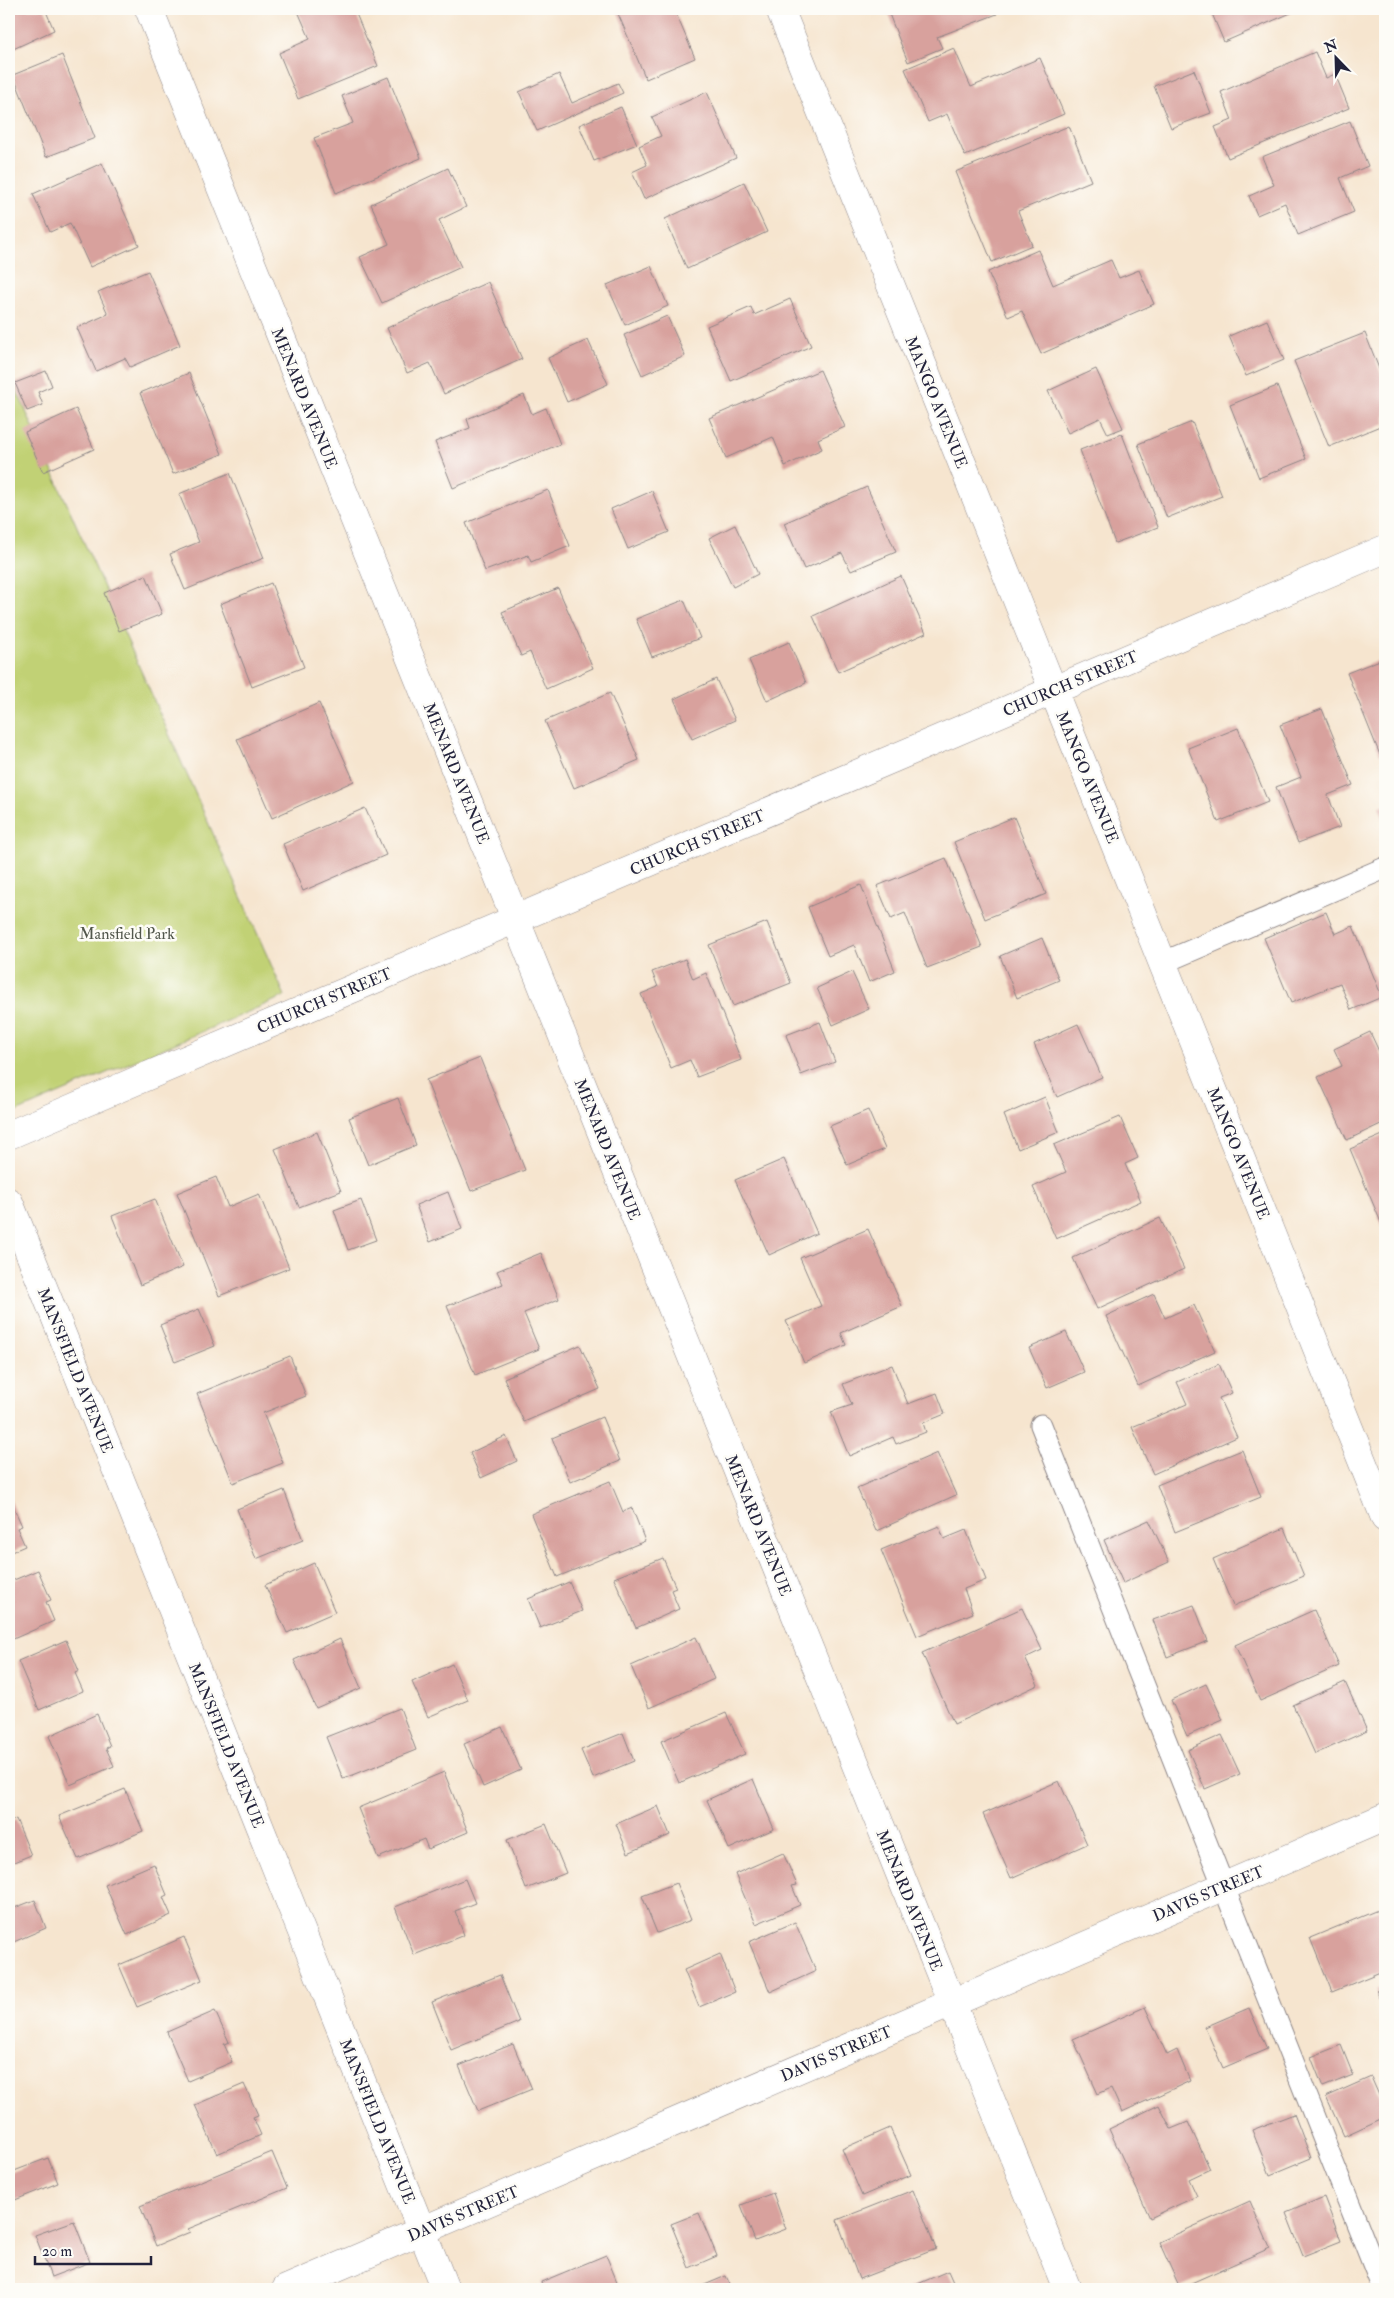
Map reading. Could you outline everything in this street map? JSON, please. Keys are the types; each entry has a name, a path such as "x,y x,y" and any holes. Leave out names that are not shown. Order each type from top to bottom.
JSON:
{"street":[{"name":"MENARD AVENUE","path":"149,9 1067,2289"},
{"name":"MANGO AVENUE","path":"780,9 1385,1518"},
{"name":"CHURCH STREET","path":"9,1135 1385,549"},
{"name":"MANSFIELD AVENUE","path":"9,1202 445,2289"},
{"name":"DAVIS STREET","path":"286,2289 1385,1817"}],"lane":[{"path":"1162,963 1385,868"},
{"path":"1042,1425 1383,2289"}],"green space":[{"name":"Mansfield Park","path":"9,373 285,996 9,1115"}],"building":[{"path":"9,9 45,9 54,30 9,51"},
{"path":"297,9 354,9 378,66 298,99 279,53 310,39"},
{"path":"616,9 674,9 695,58 646,79"},
{"path":"887,9 995,9 997,14 937,37 942,48 908,62"},
{"path":"1210,9 1300,9 1224,42"},
{"path":"954,48 971,87 1040,58 1064,114 965,156 947,114 928,122 905,69"},
{"path":"1315,52 1326,78 1335,74 1349,108 1228,158 1215,127 1232,120 1221,92"},
{"path":"62,55 95,138 46,157 13,75"},
{"path":"1194,70 1211,113 1171,128 1154,86"},
{"path":"559,74 572,103 618,83 623,93 537,131 519,92"},
{"path":"388,77 421,158 336,193 314,138 353,123 342,96"},
{"path":"707,92 736,158 644,199 632,172 647,165 639,146 661,136 652,117"},
{"path":"621,107 637,144 594,161 579,125"},
{"path":"1350,121 1368,166 1340,178 1354,212 1298,235 1285,203 1257,215 1249,196 1274,185 1262,157"},
{"path":"1069,126 1091,181 1018,211 1032,245 992,262 955,172"},
{"path":"102,163 139,245 90,267 70,223 50,232 33,194"},
{"path":"448,168 466,207 439,220 461,267 382,303 360,257 389,244 371,204"},
{"path":"744,182 767,232 687,269 665,219"},
{"path":"1038,250 1053,285 1111,260 1119,278 1139,270 1154,304 1041,354 1022,311 1008,317 988,272"},
{"path":"651,266 668,306 625,325 607,285"},
{"path":"148,271 180,345 130,367 125,358 96,371 77,328 108,314 98,292"},
{"path":"488,282 522,359 444,394 430,363 407,373 387,328"},
{"path":"1385,288 1385,300 1381,290"},
{"path":"790,299 811,346 731,381 707,326 751,307 754,315"},
{"path":"667,316 685,356 642,375 624,335"},
{"path":"1267,320 1284,360 1246,376 1229,336"},
{"path":"1365,333 1385,384 1385,424 1329,447 1294,361"},
{"path":"588,340 608,384 567,402 548,358"},
{"path":"1096,369 1123,428 1108,434 1100,418 1068,433 1048,391"},
{"path":"820,370 845,427 818,439 822,449 785,466 773,437 726,458 709,418"},
{"path":"46,371 52,386 38,392 43,405 27,411 15,383"},
{"path":"189,373 222,454 173,474 140,393"},
{"path":"1277,386 1306,459 1259,478 1230,405"},
{"path":"524,395 532,414 546,408 560,444 453,488 435,442 470,428 467,419"},
{"path":"76,409 94,449 43,472 25,432"},
{"path":"1192,422 1222,496 1167,518 1138,444"},
{"path":"1122,434 1158,527 1115,543 1080,450"},
{"path":"230,473 264,558 185,590 170,554 199,542 179,494"},
{"path":"867,487 896,552 851,571 842,553 804,569 784,523"},
{"path":"548,490 570,546 531,562 528,555 485,571 466,523"},
{"path":"652,491 669,532 628,549 611,509"},
{"path":"735,525 758,574 733,587 709,538"},
{"path":"146,575 162,614 119,631 104,593"},
{"path":"901,576 926,633 838,672 813,616"},
{"path":"271,583 304,667 252,687 220,604"},
{"path":"558,588 593,668 546,689 530,652 521,656 502,612"},
{"path":"684,600 700,638 652,657 636,619"},
{"path":"789,642 806,683 767,701 749,660"},
{"path":"1385,658 1385,753 1380,755 1347,673"},
{"path":"716,679 735,720 692,739 674,699"},
{"path":"610,693 639,760 574,788 545,721"},
{"path":"319,703 354,781 272,818 237,739"},
{"path":"1322,709 1353,785 1328,795 1340,827 1298,843 1276,787 1301,777 1280,725"},
{"path":"1238,728 1268,802 1218,822 1188,748"},
{"path":"1385,804 1385,823 1379,807"},
{"path":"365,808 386,855 303,891 283,844"},
{"path":"1014,817 1046,894 985,919 954,842"},
{"path":"946,858 982,947 927,968 905,913 891,919 877,886"},
{"path":"861,885 895,971 869,982 854,945 828,956 808,907"},
{"path":"1326,912 1335,934 1353,926 1382,997 1351,1010 1340,983 1291,1003 1264,938"},
{"path":"767,922 791,983 733,1006 709,945"},
{"path":"1042,938 1059,980 1017,998 1000,956"},
{"path":"685,959 693,979 706,973 741,1060 697,1077 690,1060 671,1068 641,994 658,987 652,972"},
{"path":"852,972 869,1009 833,1025 817,988"},
{"path":"820,1022 835,1062 801,1075 786,1035"},
{"path":"1078,1024 1102,1077 1057,1097 1034,1044"},
{"path":"1370,1032 1383,1060 1385,1058 1385,1122 1347,1140 1318,1077 1342,1066 1334,1049"},
{"path":"480,1058 525,1170 471,1191 426,1080"},
{"path":"1045,1097 1059,1132 1018,1149 1004,1115"},
{"path":"398,1098 416,1145 368,1165 349,1118"},
{"path":"868,1110 885,1149 847,1165 830,1126"},
{"path":"1120,1117 1138,1158 1125,1164 1141,1201 1056,1239 1033,1187 1066,1172 1054,1145"},
{"path":"317,1132 341,1191 299,1207 275,1149"},
{"path":"1385,1134 1385,1232 1350,1149"},
{"path":"784,1159 817,1233 769,1255 735,1180"},
{"path":"216,1177 228,1207 259,1194 289,1268 219,1296 177,1193"},
{"path":"448,1192 462,1229 430,1242 416,1205"},
{"path":"155,1199 183,1267 140,1285 112,1216"},
{"path":"361,1200 376,1240 348,1250 334,1210"},
{"path":"1160,1218 1184,1269 1097,1309 1073,1258"},
{"path":"868,1229 902,1306 841,1333 846,1345 804,1363 786,1321 821,1306 800,1258"},
{"path":"541,1253 559,1299 524,1313 539,1349 475,1375 447,1306 503,1284 497,1271"},
{"path":"1154,1294 1165,1318 1194,1305 1215,1351 1138,1386 1106,1316"},
{"path":"199,1309 215,1346 175,1362 160,1325"},
{"path":"1066,1332 1084,1372 1047,1388 1029,1348"},
{"path":"580,1345 600,1389 524,1422 504,1378"},
{"path":"290,1356 306,1396 263,1413 283,1463 233,1483 197,1394"},
{"path":"1219,1364 1232,1393 1219,1398 1237,1437 1153,1474 1132,1427 1187,1404 1177,1382"},
{"path":"892,1365 908,1404 937,1393 945,1414 923,1423 926,1432 896,1444 893,1437 849,1456 831,1412 852,1405 843,1384"},
{"path":"602,1417 620,1461 570,1482 552,1438"},
{"path":"506,1436 517,1461 481,1478 470,1453"},
{"path":"1242,1450 1261,1497 1175,1532 1157,1485"},
{"path":"937,1453 956,1495 876,1531 857,1488"},
{"path":"610,1481 623,1512 632,1508 645,1541 557,1577 531,1514"},
{"path":"284,1490 303,1540 256,1559 237,1509"},
{"path":"9,1497 22,1526 17,1528 25,1546 9,1553"},
{"path":"1149,1520 1169,1562 1123,1583 1104,1540"},
{"path":"939,1526 944,1539 966,1530 986,1580 964,1589 973,1613 917,1636 881,1550"},
{"path":"1284,1528 1304,1576 1233,1606 1213,1559"},
{"path":"663,1558 676,1588 671,1590 679,1609 636,1628 614,1578"},
{"path":"314,1563 335,1612 287,1633 265,1585"},
{"path":"38,1570 51,1600 46,1602 54,1621 11,1640 9,1636 9,1582"},
{"path":"569,1582 582,1611 540,1628 528,1599"},
{"path":"1194,1605 1208,1641 1167,1657 1153,1620"},
{"path":"1022,1608 1042,1650 1025,1658 1038,1685 954,1724 922,1653"},
{"path":"1314,1610 1339,1666 1260,1701 1235,1645"},
{"path":"696,1637 714,1679 649,1708 631,1666"},
{"path":"340,1639 361,1688 316,1708 294,1660"},
{"path":"66,1640 79,1671 75,1673 83,1691 39,1710 18,1661"},
{"path":"452,1664 468,1700 428,1717 412,1682"},
{"path":"1345,1682 1367,1731 1315,1754 1293,1705"},
{"path":"1206,1684 1223,1720 1187,1736 1171,1700"},
{"path":"400,1708 416,1750 343,1779 326,1737"},
{"path":"726,1713 745,1754 679,1783 661,1741"},
{"path":"97,1714 110,1746 106,1748 114,1766 70,1785 49,1736"},
{"path":"502,1727 521,1770 483,1787 464,1744"},
{"path":"623,1733 634,1761 593,1778 581,1750"},
{"path":"1222,1735 1240,1774 1205,1789 1188,1750"},
{"path":"444,1772 468,1832 428,1849 424,1839 378,1858 358,1808"},
{"path":"753,1779 774,1829 729,1849 707,1800"},
{"path":"1059,1781 1087,1844 1011,1878 983,1814"},
{"path":"125,1789 143,1831 78,1859 59,1816"},
{"path":"658,1806 670,1835 628,1853 616,1824"},
{"path":"16,1819 31,1855 9,1864 9,1822"},
{"path":"546,1824 566,1873 526,1889 507,1840"},
{"path":"783,1853 797,1885 792,1886 800,1905 756,1924 735,1874"},
{"path":"154,1864 167,1895 163,1897 171,1915 127,1935 105,1885"},
{"path":"465,1879 475,1903 455,1911 464,1935 414,1955 395,1907"},
{"path":"676,1883 691,1920 657,1933 642,1896"},
{"path":"35,1900 46,1928 9,1944 9,1910"},
{"path":"1385,1907 1385,1970 1332,1992 1310,1938"},
{"path":"795,1922 816,1971 770,1992 749,1942"},
{"path":"184,1937 202,1980 137,2007 119,1965"},
{"path":"720,1954 735,1992 699,2007 684,1970"},
{"path":"500,1975 519,2022 451,2050 432,2002"},
{"path":"1385,1986 1385,2010 1376,1990"},
{"path":"1145,2007 1167,2055 1177,2050 1190,2081 1122,2112 1111,2088 1098,2094 1073,2039"},
{"path":"1249,2008 1267,2049 1223,2068 1205,2027"},
{"path":"215,2011 229,2042 224,2044 232,2062 188,2081 167,2032"},
{"path":"513,2044 532,2089 478,2111 459,2066"},
{"path":"1341,2045 1353,2075 1323,2087 1311,2057"},
{"path":"1371,2077 1385,2109 1385,2117 1344,2136 1326,2097"},
{"path":"244,2084 258,2115 253,2117 261,2135 217,2154 195,2105"},
{"path":"1159,2105 1171,2129 1188,2122 1210,2169 1189,2179 1197,2196 1150,2218 1109,2129"},
{"path":"1294,2114 1311,2158 1270,2175 1252,2130"},
{"path":"890,2128 911,2175 862,2196 842,2149"},
{"path":"272,2152 287,2188 188,2229 190,2232 156,2246 140,2206"},
{"path":"48,2158 58,2183 15,2200 9,2184 9,2173"},
{"path":"913,2190 936,2249 859,2279 837,2220"},
{"path":"773,2193 786,2229 755,2241 741,2205"},
{"path":"1324,2197 1341,2241 1303,2256 1286,2213"},
{"path":"1250,2201 1270,2248 1180,2288 1159,2242"},
{"path":"699,2213 717,2256 689,2268 671,2224"},
{"path":"74,2221 90,2262 51,2277 35,2235"},
{"path":"606,2255 620,2289 544,2289 541,2282"},
{"path":"948,2271 956,2289 906,2289"},
{"path":"726,2276 732,2289 695,2289"}]}
